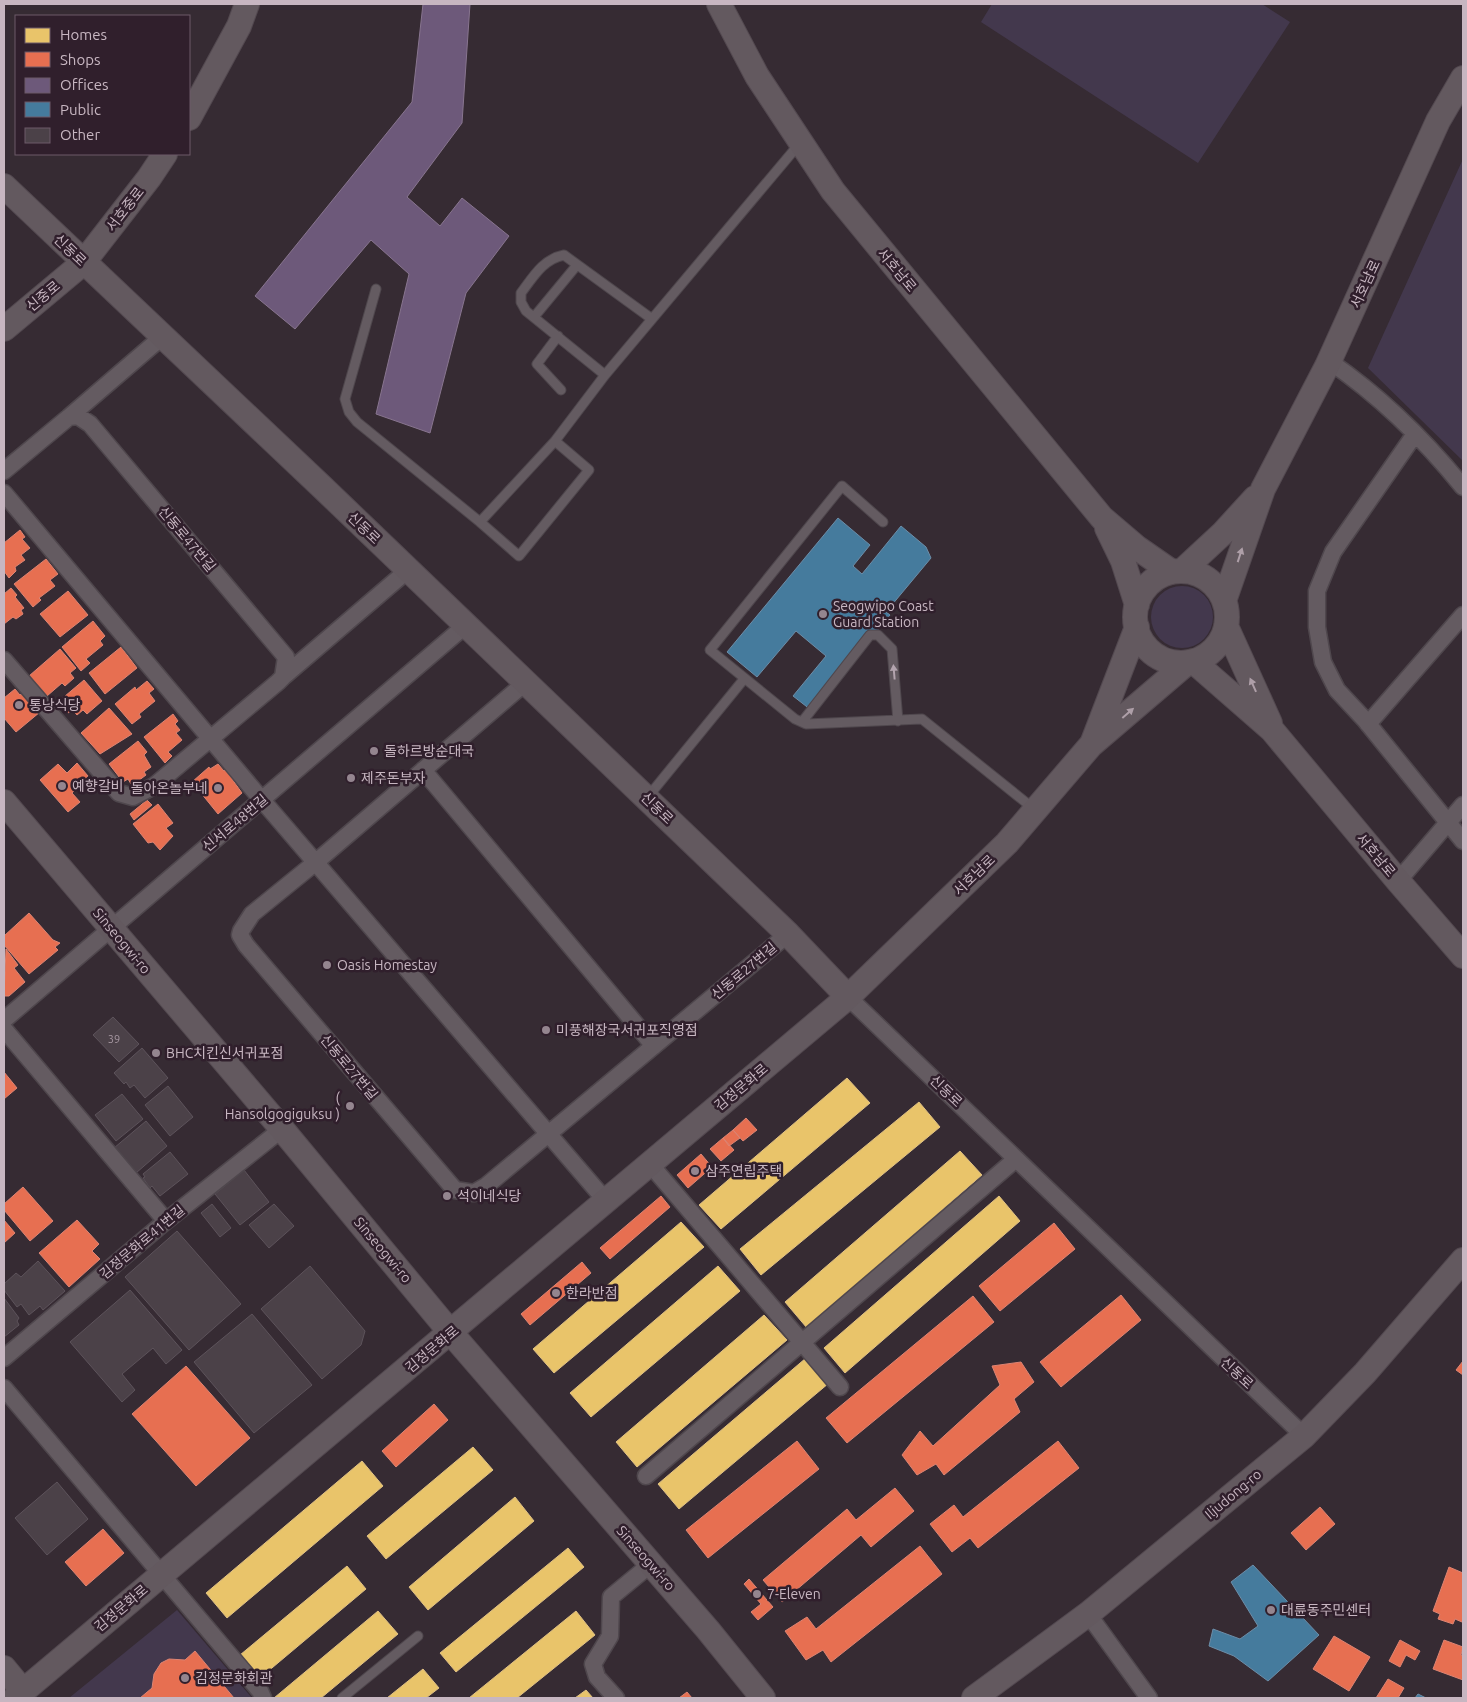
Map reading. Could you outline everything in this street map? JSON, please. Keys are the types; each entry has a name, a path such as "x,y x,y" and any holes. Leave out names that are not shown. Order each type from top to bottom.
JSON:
{"street":[{"path":"190,116 239,26 247,4"},
{"name":"서호남로","path":"719,4 757,76 833,191 1102,518"},
{"name":"서호남로","path":"1263,489 1330,361 1438,121 1463,78"},
{"name":"서호중로","path":"83,263 150,178 164,155"},
{"name":"신동로","path":"5,188 647,798 788,934 848,997 1304,1436"},
{"name":"신중로","path":"4,329 83,263"},
{"path":"4,471 162,337"},
{"path":"1330,361 1367,387 1415,434 1463,487"},
{"name":"신동로47번길","path":"69,417 78,416 90,424 286,656 283,677"},
{"path":"1415,434 1333,552 1318,591 1317,627 1323,662 1337,690 1368,724 1447,824 1463,841"},
{"path":"1092,745 1150,584 1177,571 1223,533 1263,489"},
{"path":"1224,601 1263,489"},
{"path":"4,493 262,800 606,1201"},
{"path":"1102,518 1136,547 1177,571 1206,578 1217,588 1224,601 1226,626 1272,730"},
{"path":"1102,518 1123,561 1144,644 1154,654 1173,662 1190,661 1272,730"},
{"path":"4,660 119,793 133,797 154,786 211,739 408,570"},
{"path":"1368,724 1463,615"},
{"name":"신서로48번길","path":"4,1020 466,625"},
{"path":"1092,745 1190,661 1214,648 1226,626"},
{"name":"신동로27번길","path":"526,682 316,862 252,914 242,926 240,935 246,945 450,1185 460,1192 474,1193 550,1134 788,934"},
{"name":"서호남로","path":"1272,730 1463,956"},
{"name":"서호남로","path":"848,997 1007,842 1092,745"},
{"path":"422,770 654,1046"},
{"name":"Sinseogwi-ro","path":"4,802 282,1129 451,1333 763,1698"},
{"path":"1398,881 1463,805"},
{"name":"김정문화로","path":"19,1695 848,997"},
{"path":"4,1029 166,1221"},
{"name":"김정문화로41번길","path":"4,1358 166,1221 282,1129"},
{"path":"646,1476 1016,1159"},
{"path":"650,1164 840,1387"},
{"name":"Iljudong-ro","path":"974,1698 1088,1614 1304,1436 1365,1373 1463,1260"},
{"path":"4,1388 260,1691 263,1698"},
{"path":"616,1698 597,1676 593,1664 610,1636 609,1606 611,1597 650,1564"},
{"path":"1088,1614 1149,1698"},
{"path":"4,1668 19,1695"}],"lane":[{"path":"480,522 555,441 605,375 801,142"},
{"path":"605,375 534,317 521,302 521,293 543,264 552,257 564,255 652,320"},
{"path":"534,317 577,265"},
{"path":"376,289 346,399 349,412 357,422 480,522 518,556 589,470 555,441"},
{"path":"558,336 537,364 561,390"},
{"path":"883,522 842,486 710,650 744,679 806,724 922,719 1036,811"},
{"path":"802,722 870,636 878,635 892,649 898,720"},
{"path":"647,798 744,679"},
{"path":"342,1698 418,1636"}],"shaded area":[{"path":"992,4 1262,4 1290,22 1198,163 981,22"},
{"path":"1463,159 1463,461 1368,368"},
{"path":"1182,586 1199,591 1204,595 1208,600 1213,617 1208,634 1204,639 1199,643 1182,648 1165,643 1160,639 1156,634 1151,617 1156,600 1160,595 1165,591"},
{"path":"177,1610 252,1698 69,1698"}],"building: Homes":[{"path":"847,1078 870,1103 721,1229 699,1205"},
{"path":"919,1102 940,1127 761,1275 740,1249"},
{"path":"960,1151 982,1175 807,1328 785,1302"},
{"path":"999,1196 1020,1221 845,1373 824,1348"},
{"path":"681,1222 704,1247 554,1373 533,1349"},
{"path":"718,1266 740,1291 591,1417 570,1393"},
{"path":"764,1315 787,1340 637,1467 616,1442"},
{"path":"806,1358 829,1383 679,1509 658,1484"},
{"path":"473,1447 493,1470 386,1559 367,1536"},
{"path":"362,1461 383,1486 227,1618 206,1593"},
{"path":"515,1497 534,1521 428,1610 409,1587"},
{"path":"568,1548 584,1567 456,1672 440,1653"},
{"path":"347,1566 366,1589 260,1678 240,1655"},
{"path":"378,1611 398,1634 321,1698 274,1698"},
{"path":"576,1611 595,1635 517,1698 469,1698"},
{"path":"423,1669 439,1688 426,1698 387,1698"},
{"path":"586,1690 593,1698 575,1698"}],"building: Shops":[{"path":"20,530 25,537 22,539 30,548 21,555 25,560 15,567 16,571 9,578 4,571 4,543"},
{"path":"46,559 58,574 50,580 55,586 39,598 41,600 33,607 14,584"},
{"path":"11,588 17,595 15,597 24,608 21,610 23,614 16,619 13,617 4,624 4,594"},
{"path":"68,591 88,615 60,637 40,614"},
{"path":"93,621 105,636 100,641 103,645 86,659 90,663 81,671 62,647"},
{"path":"121,647 137,668 105,694 89,673"},
{"path":"60,649 76,668 70,673 74,678 65,686 62,683 47,696 29,676"},
{"path":"84,680 102,701 87,714 83,710 77,715 72,710 68,713 58,702"},
{"path":"147,681 154,689 149,693 155,701 139,714 141,717 132,724 115,704 135,687 136,690"},
{"name":"통낭식당","path":"15,689 20,695 24,692 40,712 16,732 4,718 4,698"},
{"path":"109,708 132,734 100,754 81,733"},
{"path":"173,714 178,721 175,724 180,730 176,733 182,740 168,752 172,756 165,763 144,737"},
{"path":"138,741 147,752 144,755 151,767 144,772 146,775 138,781 137,779 131,784 128,779 123,782 109,764"},
{"name":"예향갈비","path":"77,763 88,776 72,793 80,802 68,812 40,780 58,764 67,773"},
{"name":"돌아온놀부네","path":"218,764 224,771 229,767 236,775 232,779 242,793 218,814 192,782 209,767 210,769"},
{"path":"147,800 152,805 134,820 130,814"},
{"path":"158,804 173,823 166,828 173,836 160,850 153,842 148,843 133,824"},
{"path":"29,913 53,940 60,943 55,947 58,950 29,974 4,945 4,936"},
{"path":"6,949 18,965 14,968 25,982 9,996 4,996"},
{"path":"4,1072 17,1088 4,1099"},
{"path":"746,1118 757,1130 743,1141 733,1130"},
{"path":"733,1130 740,1138 729,1146 723,1138"},
{"path":"723,1138 734,1150 721,1161 710,1149"},
{"name":"삼주연립주택","path":"701,1154 712,1167 688,1188 677,1175"},
{"path":"23,1187 53,1221 30,1241 4,1210 4,1204"},
{"path":"661,1196 670,1207 610,1259 600,1248"},
{"path":"4,1220 15,1233 4,1243"},
{"path":"77,1220 99,1244 92,1251 100,1259 69,1287 39,1253"},
{"path":"1054,1223 1075,1249 1000,1311 979,1286"},
{"name":"한라반점","path":"582,1262 591,1273 530,1325 521,1314"},
{"path":"1121,1295 1141,1320 1061,1387 1040,1362"},
{"path":"973,1296 994,1322 847,1443 826,1418"},
{"path":"1463,1361 1463,1375 1456,1370"},
{"path":"1021,1362 1034,1382 1014,1399 1020,1412 944,1475 936,1464 917,1475 902,1455 920,1431 933,1446 1000,1385 992,1366"},
{"path":"186,1366 250,1438 196,1486 132,1414"},
{"path":"434,1404 448,1420 396,1467 382,1451"},
{"path":"797,1441 819,1469 708,1558 686,1530"},
{"path":"1058,1441 1079,1468 978,1548 970,1538 952,1552 930,1524 954,1505 963,1517"},
{"path":"895,1488 914,1511 871,1547 861,1535 782,1602 763,1580 847,1509 856,1520"},
{"path":"1320,1507 1335,1524 1306,1550 1291,1533"},
{"path":"103,1529 124,1553 86,1586 65,1562"},
{"path":"920,1546 942,1574 831,1662 823,1650 806,1660 785,1631 807,1617 816,1629"},
{"path":"1449,1567 1463,1573 1463,1619 1462,1622 1455,1619 1453,1624 1438,1619 1440,1614 1433,1611"},
{"name":"7-Eleven","path":"749,1579 773,1607 758,1620 751,1612 761,1604 744,1584"},
{"path":"1334,1636 1370,1657 1349,1691 1313,1669"},
{"path":"1400,1640 1420,1651 1415,1660 1406,1655 1400,1667 1389,1661"},
{"path":"1444,1640 1463,1647 1461,1655 1463,1656 1463,1680 1433,1669"},
{"name":"김정문화회관","path":"195,1651 234,1698 140,1698 152,1688 154,1674 161,1663 169,1659 185,1660"},
{"path":"1388,1679 1404,1688 1398,1698 1376,1698"},
{"path":"687,1692 692,1698 679,1698"}],"building: Offices":[{"path":"423,4 470,4 462,123 407,197 440,226 462,198 509,236 466,293 430,433 376,414 409,274 371,240 295,329 255,296 412,102"}],"building: Public":[{"name":"Seogwipo Coast Guard Station","path":"838,518 870,545 853,566 862,574 901,526 926,547 931,558 886,612 890,615 811,710 793,696 826,656 796,631 757,677 727,652"},
{"name":"대륜동주민센터","path":"1253,1565 1319,1635 1268,1681 1234,1656 1209,1646 1213,1629 1240,1639 1258,1626 1231,1582"},
{"path":"1418,1694 1426,1698 1415,1698"}],"building: Other":[{"path":"113,1017 139,1044 119,1062 93,1035"},
{"path":"142,1048 168,1078 145,1098 134,1085 130,1088 126,1082 124,1084 114,1073"},
{"path":"168,1086 193,1117 170,1136 145,1105"},
{"path":"122,1094 143,1119 116,1141 95,1115"},
{"path":"146,1121 167,1146 136,1173 114,1148"},
{"path":"170,1152 188,1174 160,1196 152,1186 150,1188 143,1178 145,1177 143,1174"},
{"path":"244,1170 269,1202 240,1225 215,1194"},
{"path":"212,1204 231,1228 220,1237 201,1213"},
{"path":"274,1204 294,1226 269,1248 249,1225"},
{"path":"177,1231 241,1304 189,1350 125,1277"},
{"path":"38,1261 65,1291 43,1310 40,1306 29,1315 21,1304 17,1307 4,1290 4,1284 16,1273 21,1277"},
{"path":"310,1266 365,1331 361,1345 322,1379 261,1309"},
{"path":"130,1290 182,1350 166,1364 153,1348 122,1374 135,1390 122,1402 70,1342"},
{"path":"4,1298 19,1318 17,1321 19,1325 4,1337"},
{"path":"252,1314 312,1385 254,1433 194,1362"},
{"path":"57,1482 88,1519 47,1555 15,1518"}],"place":[{"name":"Seogwipo Coast Guard Station","path":"823,614"},
{"name":"통낭식당","path":"19,705"},
{"name":"돌하르방순대국","path":"374,751"},
{"name":"제주돈부자","path":"351,778"},
{"name":"예향갈비","path":"62,786"},
{"name":"돌아온놀부네","path":"218,788"},
{"name":"Oasis Homestay","path":"327,965"},
{"name":"미풍해장국서귀포직영점","path":"546,1030"},
{"name":"BHC치킨신서귀포점","path":"156,1053"},
{"name":"( Hansolgogiguksu )","path":"350,1106"},
{"name":"삼주연립주택","path":"695,1171"},
{"name":"석이네식당","path":"447,1196"},
{"name":"한라반점","path":"556,1293"},
{"name":"7-Eleven","path":"757,1594"},
{"name":"대륜동주민센터","path":"1271,1610"},
{"name":"김정문화회관","path":"185,1678"}]}
